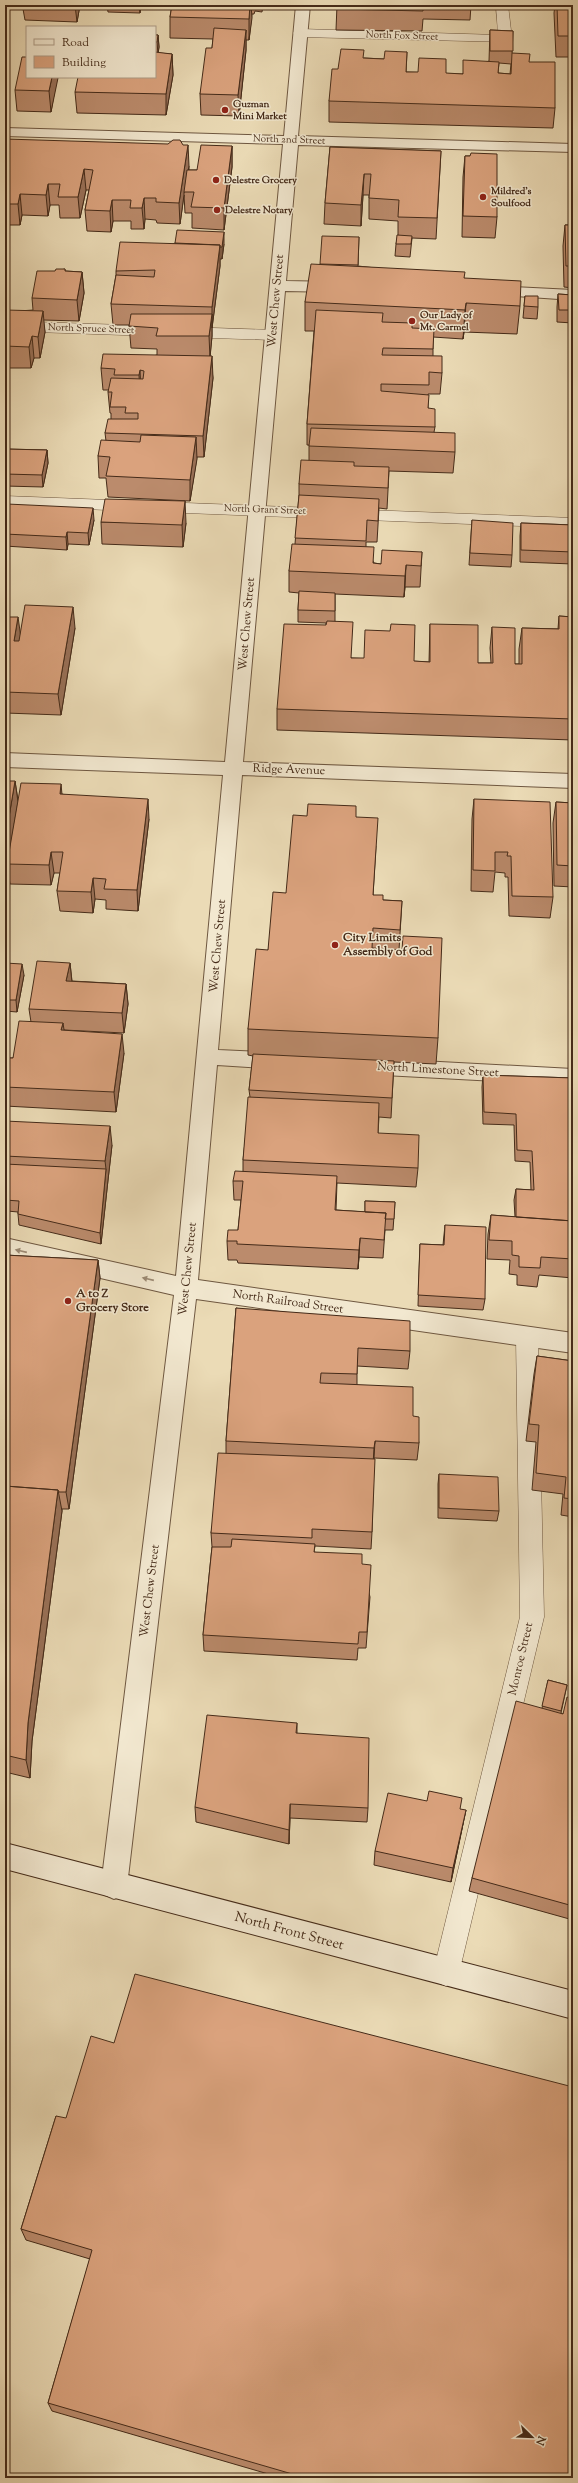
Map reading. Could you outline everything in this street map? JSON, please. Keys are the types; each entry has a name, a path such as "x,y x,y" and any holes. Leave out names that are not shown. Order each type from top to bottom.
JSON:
{"street":[{"name":"West Chew Street","path":"114,1886 186,1288 303,5"},
{"name":"North 2nd Street","path":"5,132 573,148"},
{"path":"278,286 348,288"},
{"path":"479,291 573,295"},
{"name":"Ridge Avenue","path":"5,760 573,781"},
{"path":"208,1057 303,1062"},
{"name":"North Limestone Street","path":"343,1064 573,1077"},
{"name":"North Railroad Street","path":"5,1247 186,1288 527,1336 573,1344"},
{"name":"North Front Street","path":"5,1856 114,1886 573,2005"}],"lane":[{"name":"North Fox Street","path":"300,34 505,39 502,5"},
{"name":"North Spruce Street","path":"5,326 273,335"},
{"name":"North Grant Street","path":"5,501 573,523"},
{"name":"Monroe Street","path":"446,1973 532,1617 527,1336"}],"building":[{"path":"172,5 250,5 249,19 170,17"},
{"path":"337,5 423,5 423,11 337,9"},
{"path":"423,5 471,5 470,8 423,7"},
{"path":"557,5 573,5 573,36 558,36"},
{"path":"214,28 246,30 238,95 200,94 206,48 212,48"},
{"path":"490,30 513,31 513,51 490,51"},
{"path":"156,35 158,35 157,42"},
{"path":"341,49 364,50 363,58 384,59 385,51 407,52 406,72 418,72 419,58 446,59 446,73 463,74 463,60 499,62 498,73 511,74 512,53 530,54 529,62 555,62 555,108 329,101 332,69 338,69"},
{"path":"156,52 172,54 166,94 75,92 78,78 156,78"},
{"path":"22,57 26,57 26,78 52,78 49,91 15,90"},
{"path":"5,139 168,144 173,140 180,140 183,145 188,145 179,203 156,202 156,198 144,198 142,208 130,208 131,200 112,200 110,211 85,210 93,170 84,169 78,197 58,197 60,184 48,184 46,195 20,194 18,204 5,204"},
{"path":"201,145 232,146 224,208 191,207 194,192 184,192 187,170 197,170"},
{"path":"330,147 441,151 437,218 398,217 399,200 369,198 371,174 364,174 361,205 325,203"},
{"path":"471,153 497,154 497,217 463,216 465,156 470,156"},
{"path":"565,225 573,225 573,266 566,266"},
{"path":"177,230 224,232 222,247 220,247 220,245 175,243"},
{"path":"397,235 412,236 411,244 396,244"},
{"path":"322,236 359,237 358,265 320,264"},
{"path":"120,242 220,245 212,307 111,304 116,275 154,277 155,270 116,271"},
{"path":"311,264 465,272 464,278 521,281 520,306 466,303 465,310 305,302"},
{"path":"56,269 82,272 77,300 32,298 37,271 55,271"},
{"path":"558,294 573,295 573,310 559,310"},
{"path":"525,296 538,296 538,307 524,306"},
{"path":"6,310 43,311 38,337 32,336 29,347 5,346"},
{"path":"316,310 383,313 382,322 412,323 412,328 434,329 433,349 383,348 382,355 442,356 442,373 429,372 429,385 381,384 381,391 429,395 428,408 435,409 435,427 307,424"},
{"path":"131,314 212,314 209,336 156,336 158,328 129,326"},
{"path":"103,354 212,356 203,436 105,433 108,419 138,419 138,413 125,413 126,407 110,407 112,392 108,392 111,378 143,379 144,371 140,370 139,375 114,375 115,369 101,368"},
{"path":"311,428 455,433 455,452 309,446"},
{"path":"141,435 196,437 190,480 106,476 110,457 98,456 101,440 140,442"},
{"path":"5,449 47,450 42,475 5,474"},
{"path":"301,460 354,462 354,466 389,467 388,488 299,484"},
{"path":"299,495 379,499 378,521 367,520 366,541 295,538"},
{"path":"105,499 185,501 182,525 101,522"},
{"path":"7,504 93,508 88,533 67,532 66,537 5,534 5,514"},
{"path":"472,520 513,523 512,555 470,553"},
{"path":"521,523 573,525 573,552 521,550"},
{"path":"292,544 374,547 373,563 381,564 382,550 422,552 421,566 406,565 405,576 289,571"},
{"path":"299,591 335,593 335,611 298,610"},
{"path":"25,605 73,607 58,694 5,692 5,617 18,617 14,641 19,641"},
{"path":"559,616 573,617 573,719 277,709 284,624 326,625 327,621 353,622 351,658 364,658 365,630 390,631 391,624 415,625 414,661 430,662 430,624 478,625 478,663 493,663 492,627 515,628 515,664 522,664 522,628 559,629"},
{"path":"5,781 15,781 5,841"},
{"path":"21,783 61,784 60,794 148,799 137,890 104,889 106,879 93,878 91,892 57,891 63,852 51,852 49,865 7,864"},
{"path":"474,799 550,802 553,897 512,896 511,856 507,856 508,852 495,852 495,871 473,870"},
{"path":"556,802 573,803 573,866 557,865"},
{"name":"City Limits Assembly of God","path":"308,804 356,806 356,817 378,818 373,895 383,895 383,900 402,901 400,930 373,928 372,948 402,950 403,936 442,938 438,1038 248,1029 256,949 268,950 273,892 286,893 293,815 307,816"},
{"path":"37,961 70,963 66,981 126,984 122,1013 29,1009"},
{"path":"5,963 22,964 16,1000 5,1000"},
{"path":"19,1021 63,1023 61,1030 122,1034 114,1092 5,1087 5,1058 13,1058"},
{"path":"253,1054 394,1061 392,1098 249,1090"},
{"path":"483,1075 573,1078 573,1221 516,1217 516,1189 534,1190 532,1151 517,1150 516,1114 484,1112"},
{"path":"248,1097 379,1103 378,1133 419,1135 418,1168 243,1160"},
{"path":"5,1121 110,1126 105,1161 5,1156"},
{"path":"5,1164 106,1169 100,1233 18,1214 19,1201 5,1200 9,1182 5,1181"},
{"path":"235,1171 337,1176 335,1210 386,1213 384,1240 360,1238 359,1250 237,1244 237,1241 227,1241 228,1230 238,1230 243,1181 233,1181"},
{"path":"365,1201 395,1202 394,1219 385,1219 386,1213 365,1212"},
{"path":"491,1215 573,1221 573,1259 541,1257 540,1268 519,1267 519,1256 512,1255 512,1241 489,1240"},
{"path":"445,1225 486,1227 485,1299 418,1295 420,1244 444,1245"},
{"path":"5,1255 98,1260 66,1492 59,1492 58,1490 5,1486"},
{"path":"236,1308 410,1321 410,1351 358,1348 357,1374 321,1373 320,1383 413,1387 413,1416 419,1417 419,1443 375,1441 374,1448 226,1441"},
{"path":"537,1356 573,1361 573,1499 564,1498 566,1477 536,1473 539,1425 529,1424"},
{"path":"218,1453 375,1459 372,1532 312,1529 312,1538 211,1533"},
{"path":"439,1474 498,1477 499,1511 439,1508"},
{"path":"5,1486 58,1490 28,1723 26,1760 5,1755"},
{"path":"232,1539 315,1544 314,1552 362,1554 362,1564 371,1565 367,1632 359,1632 358,1644 203,1635 212,1547 231,1547"},
{"path":"548,1680 567,1685 561,1711 542,1706"},
{"path":"567,1697 573,1699 573,1906 472,1878 516,1701 563,1714"},
{"path":"207,1715 297,1723 296,1733 369,1738 368,1808 290,1804 289,1830 195,1807"},
{"path":"429,1791 462,1798 460,1809 466,1810 453,1868 375,1851 388,1793 427,1801"},
{"path":"135,1974 573,2087 573,2478 306,2478 48,2403 92,2250 21,2229 56,2116 66,2118 91,2036 114,2043"}],"place":[{"name":"Guzman Mini Market","path":"225,110"},
{"name":"Delestre Grocery","path":"216,180"},
{"name":"Mildred's Soulfood","path":"483,197"},
{"name":"Delestre Notary","path":"217,210"},
{"name":"Our Lady of Mt. Carmel","path":"412,321"},
{"name":"City Limits Assembly of God","path":"335,945"},
{"name":"A to Z Grocery Store","path":"68,1301"}]}
